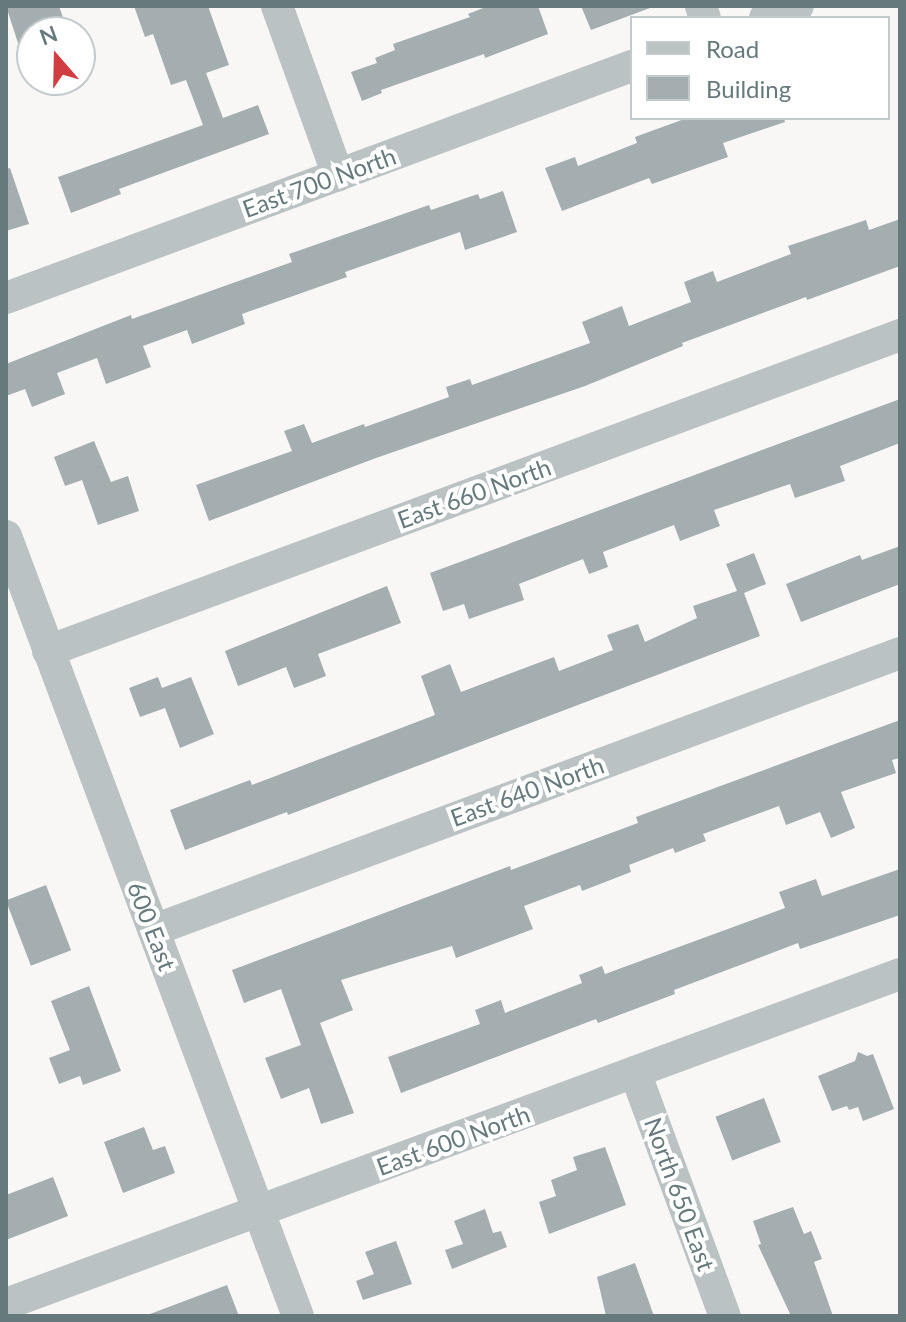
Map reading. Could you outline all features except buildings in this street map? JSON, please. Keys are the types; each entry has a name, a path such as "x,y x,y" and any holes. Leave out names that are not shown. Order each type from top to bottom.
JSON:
{"street":[{"path":"277,6 338,175"},
{"path":"770,16 798,6"},
{"name":"East 700 North","path":"6,298 630,67"},
{"name":"East 660 North","path":"48,651 900,335"},
{"name":"600 East","path":"6,536 298,1316"},
{"name":"East 640 North","path":"154,930 900,653"},
{"name":"East 600 North","path":"6,1304 900,974"},
{"name":"North 650 East","path":"635,1072 725,1316"}]}
